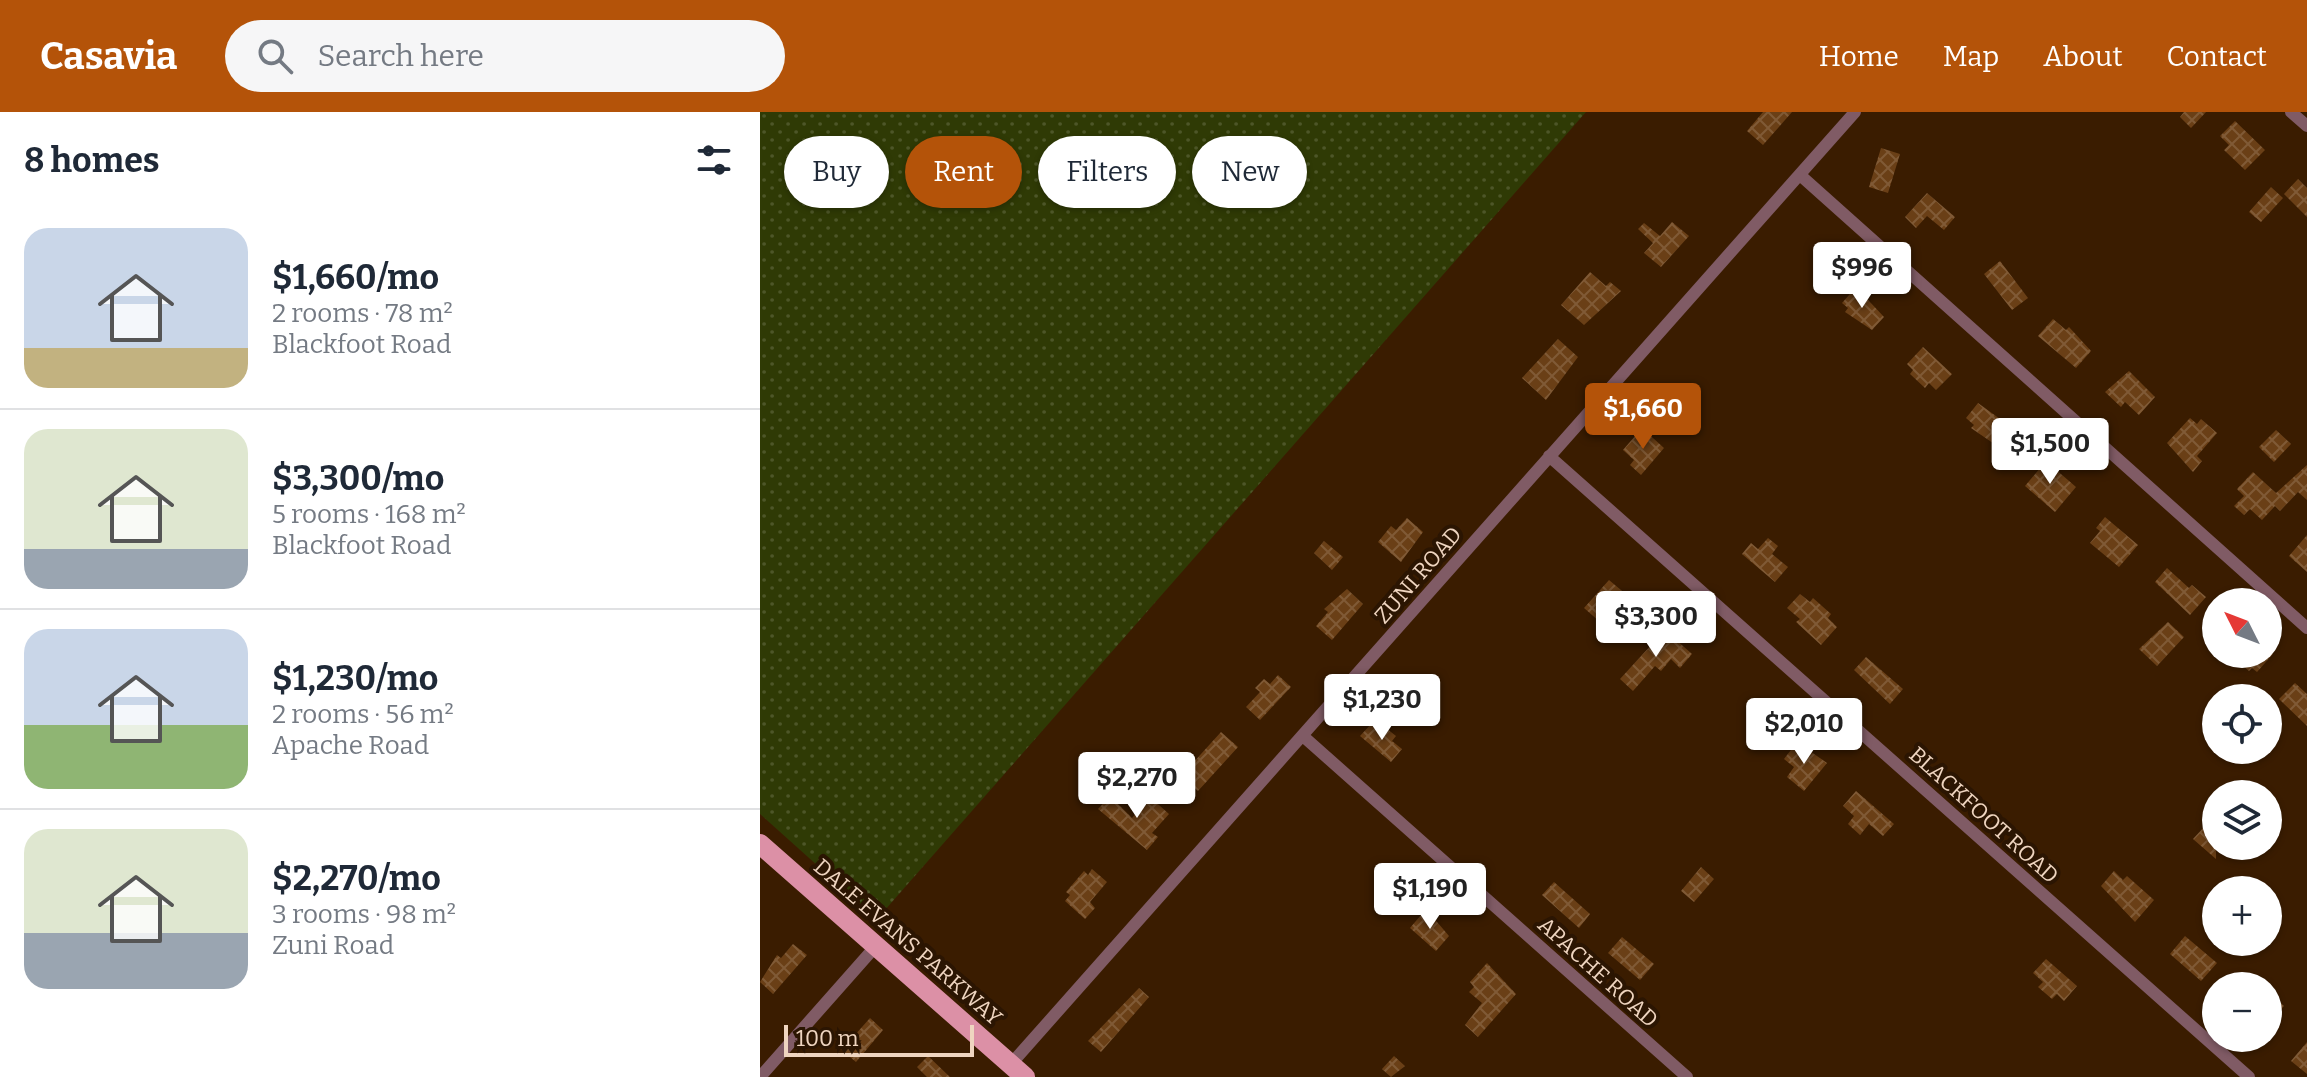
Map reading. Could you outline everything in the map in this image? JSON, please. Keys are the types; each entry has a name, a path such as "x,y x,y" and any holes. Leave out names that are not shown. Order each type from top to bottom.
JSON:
{"main road":[{"name":"DALE EVANS PARKWAY","path":"760,844 1018,1071"}],"street":[{"name":"ZUNI ROAD","path":"1018,1071 1549,456 1855,112"},
{"path":"2291,112 2307,126"},
{"path":"1800,175 2307,628"},
{"name":"BLACKFOOT ROAD","path":"1549,456 2249,1077"},
{"name":"APACHE ROAD","path":"1304,737 1687,1077"},
{"path":"760,1077 875,947"}],"green space":[{"path":"760,112 1586,112 877,919 760,814"}],"building":[{"path":"1763,112 1792,112 1763,145 1747,131"},
{"path":"2184,112 2206,112 2191,128 2180,117"},
{"path":"2235,121 2265,150 2245,170 2224,150 2229,145 2220,136"},
{"path":"1881,148 1900,154 1888,193 1869,187"},
{"path":"2298,179 2307,188 2307,217 2284,194"},
{"path":"2271,187 2283,198 2261,222 2249,212"},
{"path":"1927,193 1955,217 1944,230 1927,216 1916,228 1905,217"},
{"path":"1672,222 1689,236 1661,267 1644,253 1653,243 1638,229 1644,223 1660,236"},
{"path":"2000,261 2028,298 2012,310 1984,274"},
{"path":"1590,272 1606,286 1610,282 1621,291 1584,325 1561,305"},
{"path":"1856,287 1884,317 1872,330 1845,312 1848,308 1842,303"},
{"path":"2053,319 2066,330 2069,327 2091,351 2076,368 2038,336"},
{"path":"1558,339 1578,357 1546,400 1522,378"},
{"path":"1923,347 1952,374 1936,390 1929,383 1925,388 1910,374 1913,370 1907,364"},
{"path":"2129,371 2155,397 2139,415 2125,402 2121,407 2105,392"},
{"path":"1978,403 2018,432 2003,450 1971,428 1974,425 1966,418"},
{"path":"2190,418 2197,424 2201,419 2217,433 2197,456 2202,461 2193,472 2167,443"},
{"path":"1642,428 1664,448 1641,475 1630,465 1634,460 1623,450"},
{"path":"2276,430 2291,444 2274,462 2259,447"},
{"path":"2046,461 2076,487 2055,512 2025,486"},
{"path":"2307,465 2307,500 2298,492 2280,511 2275,506 2262,520 2250,509 2244,515 2234,506 2244,496 2237,489 2253,472 2276,493"},
{"path":"2105,517 2138,545 2119,567 2090,543 2100,531 2096,528"},
{"path":"1407,518 1423,532 1401,562 1378,542 1391,526 1396,530"},
{"path":"2307,535 2307,572 2289,556"},
{"path":"1768,538 1778,546 1772,554 1788,567 1775,582 1742,554 1751,543 1758,549"},
{"path":"1324,541 1343,557 1332,570 1314,553"},
{"path":"2167,568 2189,588 2192,585 2202,594 2202,602 2190,615 2155,582"},
{"path":"1609,580 1622,591 1614,601 1625,611 1608,629 1584,608"},
{"path":"1347,589 1363,604 1332,640 1316,626 1328,612 1324,609"},
{"path":"1800,594 1810,602 1813,598 1831,614 1828,618 1837,627 1821,645 1796,622 1800,619 1787,608"},
{"path":"2168,622 2184,637 2157,666 2139,649"},
{"path":"1665,630 1692,654 1680,668 1671,659 1661,671 1655,666 1633,691 1620,679"},
{"path":"1866,657 1903,689 1890,704 1854,670"},
{"path":"1278,675 1291,687 1260,720 1246,707 1260,692 1255,688 1264,679 1270,684"},
{"path":"2295,683 2307,694 2307,726 2282,702 2282,696"},
{"path":"1372,723 1383,732 1386,728 1396,736 1392,741 1402,749 1391,762 1360,736"},
{"path":"1221,732 1238,747 1198,791 1181,776"},
{"path":"1797,742 1827,763 1804,791 1787,777 1794,767 1784,759"},
{"path":"1856,791 1894,824 1883,836 1869,824 1860,835 1848,824 1854,816 1843,806"},
{"path":"1110,796 1132,818 1150,797 1169,814 1152,833 1158,837 1147,850 1098,809"},
{"path":"2202,829 2202,847 2193,839"},
{"path":"1701,867 1714,879 1694,902 1681,891"},
{"path":"1092,869 1107,882 1090,902 1095,908 1085,919 1065,901 1070,895 1066,892 1084,871 1088,875"},
{"path":"2114,871 2123,880 2127,876 2154,900 2135,922 2101,886"},
{"path":"1554,882 1590,914 1579,928 1542,895"},
{"path":"1426,909 1449,936 1436,951 1410,928"},
{"path":"2185,936 2202,950 2202,956 2209,956 2217,963 2209,972 2202,972 2201,981 2170,954"},
{"path":"1622,937 1654,964 1640,980 1608,953"},
{"path":"793,944 807,955 773,994 760,982 777,955 781,958"},
{"path":"2046,959 2077,986 2064,1001 2057,994 2052,999 2038,987 2043,982 2033,973"},
{"path":"1487,963 1516,994 1478,1037 1465,1025 1482,1003 1469,992 1474,987 1470,982"},
{"path":"1139,988 1149,997 1101,1052 1088,1041"},
{"path":"870,1018 883,1030 856,1062 838,1047 850,1033 854,1036"},
{"path":"2307,1042 2307,1074 2291,1061"},
{"path":"928,1056 950,1077 927,1077 917,1067"},
{"path":"1394,1056 1405,1066 1391,1077 1382,1069"}]}
